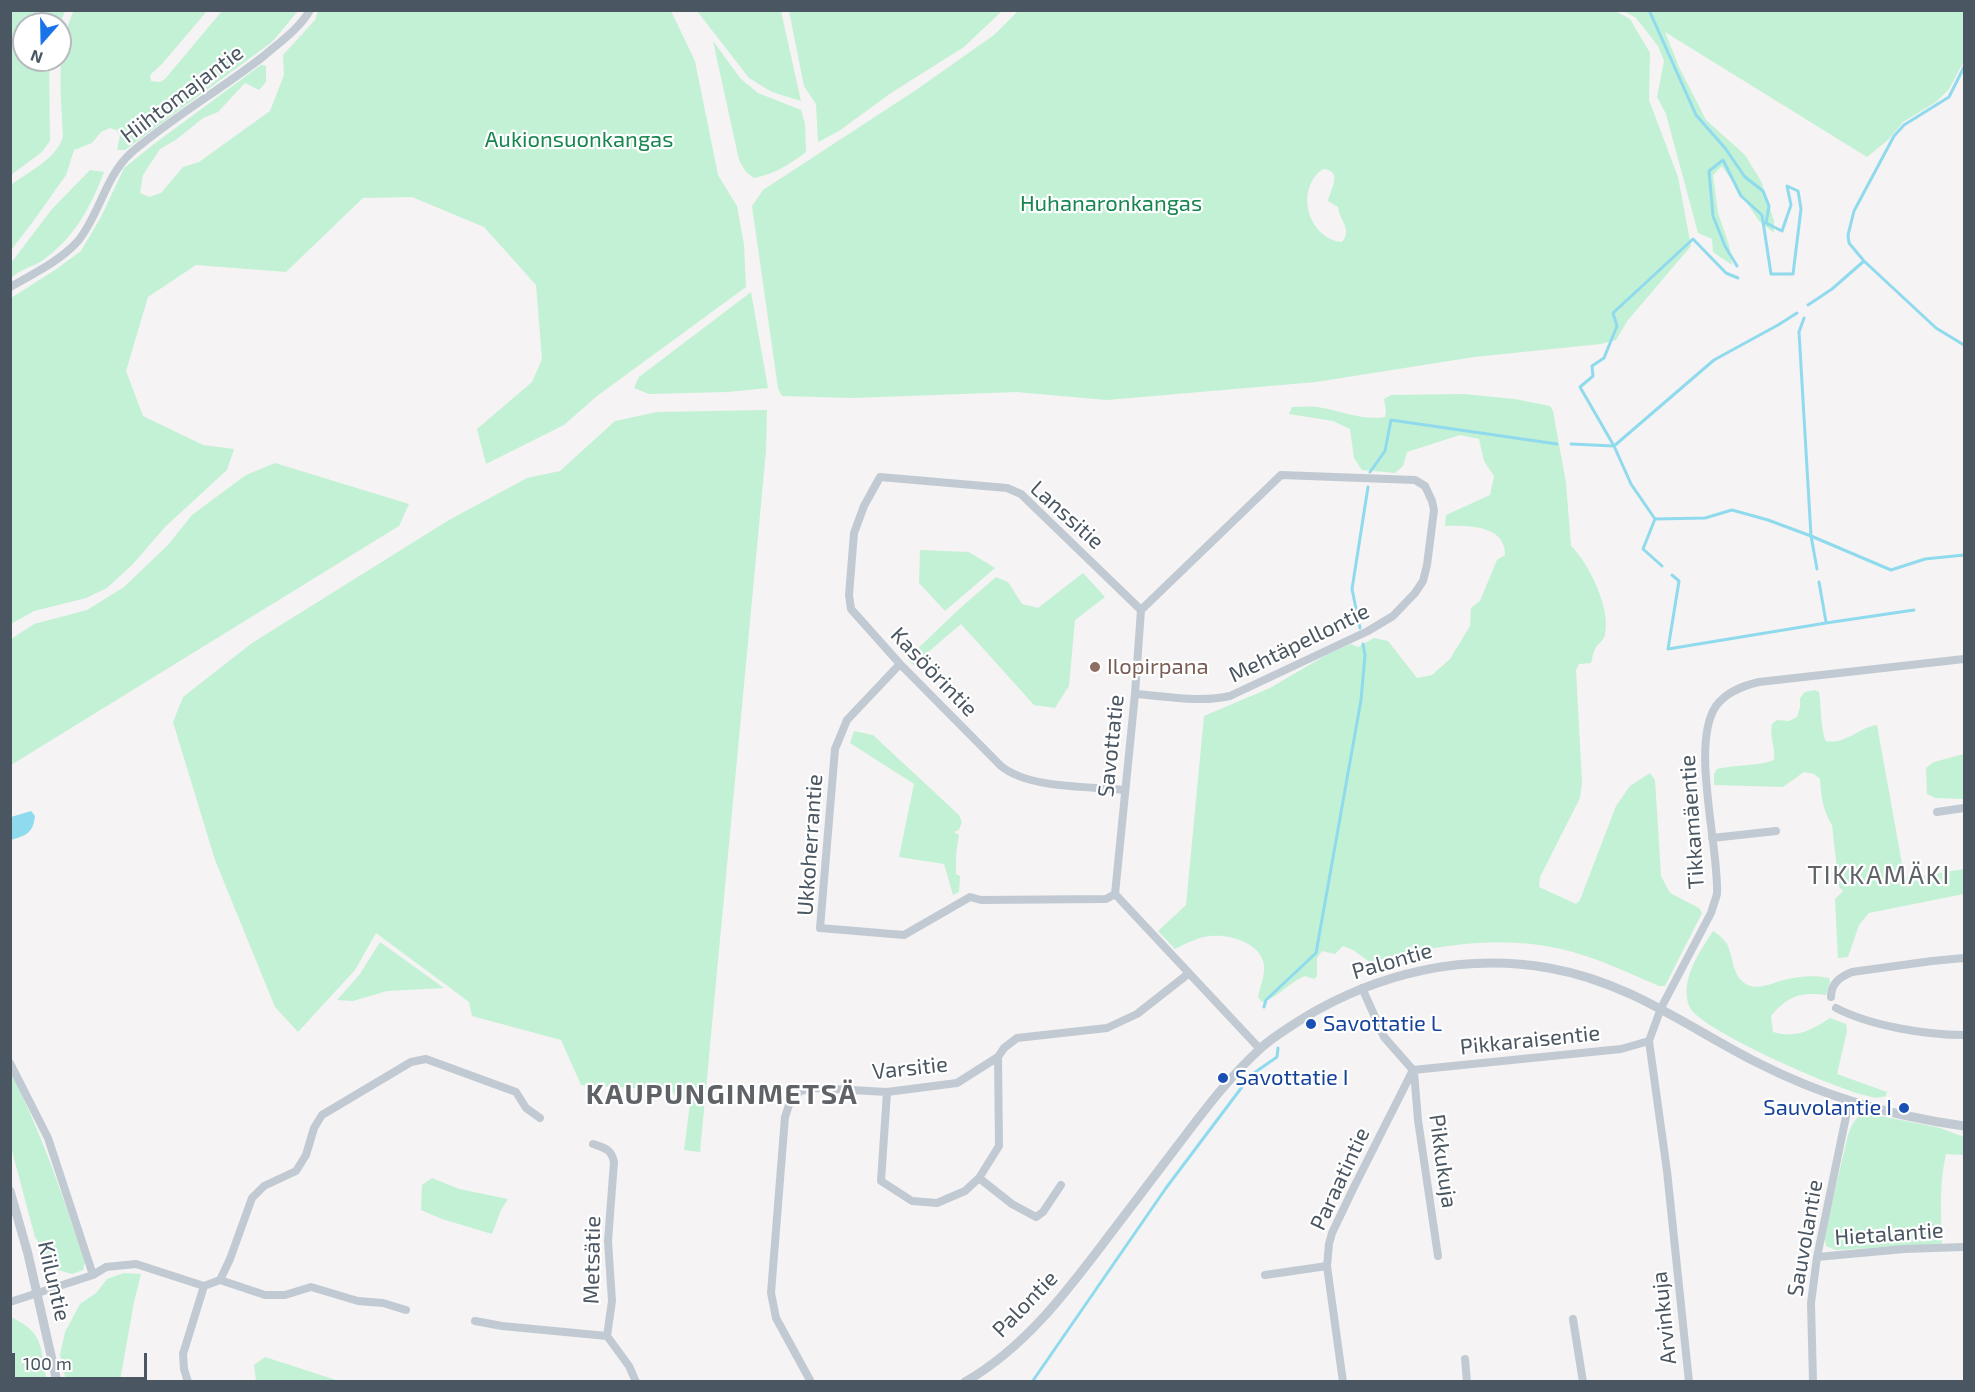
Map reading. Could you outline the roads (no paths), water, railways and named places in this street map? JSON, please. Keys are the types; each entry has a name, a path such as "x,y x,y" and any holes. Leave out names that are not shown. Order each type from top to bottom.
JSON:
{"street":[{"name":"Hiihtomajantie","path":"10,287 58,258 79,239 114,173 131,153 254,63 300,24 310,10"},
{"name":"Mehtäpellontie","path":"1135,694 1196,699 1218,699 1230,696 1368,631 1393,616 1415,593 1423,580 1434,510 1432,501 1425,486 1415,480 1281,475 1141,610"},
{"name":"Lanssitie","path":"880,477 1007,488 1021,494 1141,610"},
{"name":"Kasöörintie","path":"880,477 864,506 854,533 849,595 851,609 900,664 1010,773 1046,783 1124,789"},
{"name":"Savottatie","path":"1115,894 1141,610"},
{"name":"Tikkamäentie","path":"1675,1250 1667,1171 1649,1041 1660,1008 1715,903 1718,883 1704,750 1711,715 1725,696 1744,686 1759,682 1965,658"},
{"name":"Ukkoherrantie","path":"900,664 847,720 835,749 820,928 904,935 970,897 981,900 1106,899 1115,894"},
{"path":"1937,812 1965,808"},
{"path":"1712,838 1776,831"},
{"path":"1115,894 1260,1049"},
{"path":"1831,997 1833,984 1852,972 1965,958"},
{"name":"Palontie","path":"964,1382 1005,1354 1037,1326 1067,1291 1231,1078 1260,1049 1315,1011 1362,988 1394,976 1466,963 1552,968 1589,977 1616,986 1773,1070 1827,1095 1889,1112 1965,1126"},
{"name":"Varsitie","path":"811,1382 776,1318 771,1293 785,1117 790,1102 800,1091 815,1088 888,1092 957,1083 998,1057 1004,1048 1017,1038 1107,1028 1137,1014 1188,974"},
{"path":"1362,988 1384,1037 1413,1070"},
{"path":"1836,1008 1871,1021 1907,1030 1965,1035"},
{"name":"Pikkaraisentie","path":"1413,1070 1621,1049 1649,1041"},
{"path":"888,1092 880,1181 912,1201 938,1203 965,1191 979,1178 999,1146 998,1057"},
{"path":"220,1280 230,1260 252,1198 264,1186 296,1172 306,1155 314,1128 322,1115 411,1062 426,1059 516,1092 526,1108 540,1118"},
{"path":"10,1063 48,1138 93,1275"},
{"name":"Pikkukuja","path":"1413,1070 1438,1256"},
{"name":"Paraatintie","path":"1343,1382 1327,1256 1332,1233 1413,1070"},
{"name":"Sauvolantie","path":"1813,1382 1811,1303 1817,1257 1849,1102"},
{"name":"Metsätie","path":"593,1144 608,1148 614,1162 608,1241 612,1300 607,1335 629,1366 636,1382"},
{"path":"979,1178 1012,1204 1036,1217 1043,1212 1061,1185"},
{"name":"Kiiluntie","path":"10,1191 38,1293 57,1382"},
{"name":"Hietalantie","path":"1817,1257 1904,1249 1965,1247"},
{"name":"Arvinkuja","path":"1675,1250 1689,1382"},
{"path":"10,1302 93,1275 106,1267 136,1264 204,1286 220,1280 265,1295 285,1295 311,1287 358,1301 383,1303 406,1310"},
{"path":"1265,1275 1328,1266"},
{"path":"188,1382 183,1354 204,1286"},
{"path":"1572,1319 1583,1382"},
{"path":"475,1321 502,1326 607,1335"},
{"path":"1465,1359 1467,1382"}],"water":[{"path":"31,811 35,816 31,830 11,840 11,817"}],"waterway":[{"path":"1649,10 1696,115 1725,148 1745,177 1763,191 1769,206 1766,223 1782,231 1791,205 1787,186 1798,191 1801,209 1793,274 1771,274 1762,215 1741,196 1723,160 1709,171 1713,216 1725,246 1737,266"},
{"path":"1964,67 1949,97 1904,125 1894,136 1854,211 1848,235 1849,243 1864,261 1936,328 1964,345"},
{"path":"1662,566 1643,549 1655,519 1631,484 1614,446 1580,387 1593,376 1592,366 1604,358 1617,326 1613,313 1693,239 1726,273 1738,278"},
{"path":"1808,305 1832,289 1864,261"},
{"path":"1571,444 1614,446 1714,360 1797,313"},
{"path":"1804,318 1799,332 1811,536 1817,569"},
{"path":"1370,472 1385,451 1391,420 1557,444"},
{"path":"1360,628 1352,589 1368,487"},
{"path":"1655,519 1705,518 1732,510 1811,536 1891,570 1925,559 1964,555"},
{"path":"1672,575 1679,581 1668,649 1914,610"},
{"path":"1819,582 1826,622"},
{"path":"1264,1007 1266,1000 1316,953 1361,700 1365,655 1363,644"},
{"path":"1032,1382 1166,1188 1251,1075 1277,1057 1278,1048"}],"place":[{"name":"Ilopirpana","path":"1095,667"},
{"name":"Savottatie L","path":"1311,1024"},
{"name":"Savottatie I","path":"1223,1078"},
{"name":"Sauvolantie I","path":"1904,1108"}],"district":[{"name":"TIKKAMÄKI","path":"1879,875"},
{"name":"KAUPUNGINMETSÄ","path":"722,1095"}],"park label":[{"name":"Aukionsuonkangas","path":"579,140"},
{"name":"Huhanaronkangas","path":"1111,204"}]}
